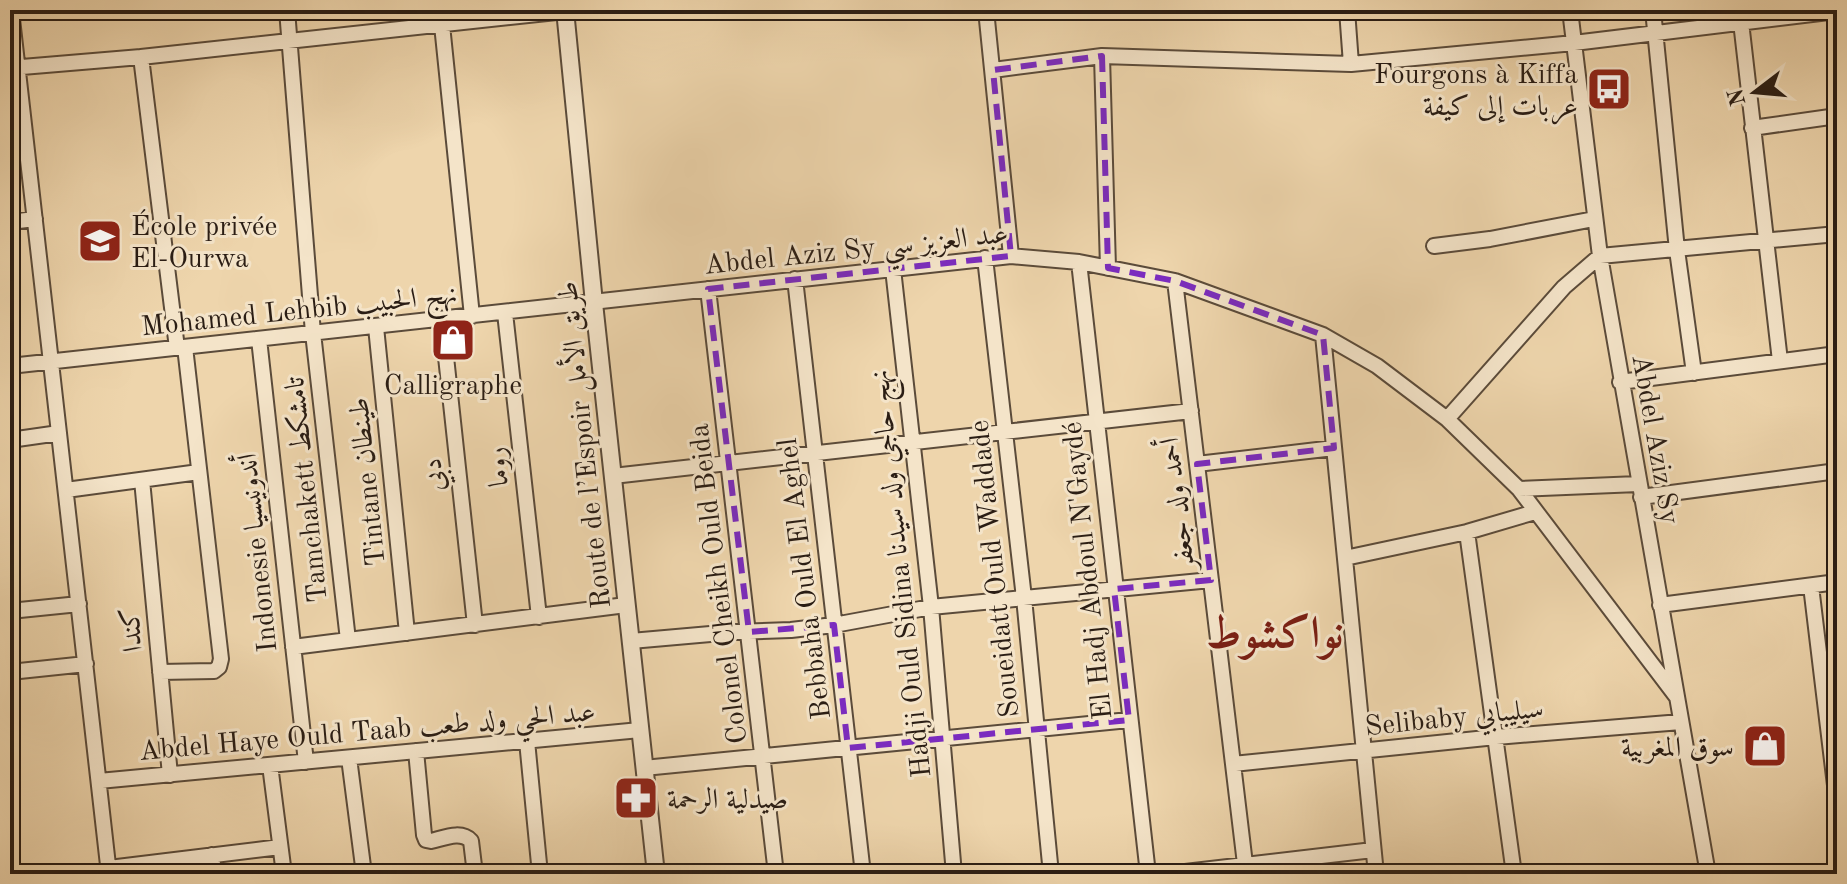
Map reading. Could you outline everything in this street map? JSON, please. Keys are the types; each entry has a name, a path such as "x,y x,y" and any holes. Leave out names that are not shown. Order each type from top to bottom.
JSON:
{"street":[{"path":"11,10 14,68 35,219 109,871 280,847"},
{"name":"Tamchakett تامشكط","path":"287,10 313,333 348,640"},
{"path":"14,68 566,10"},
{"name":"Route de l’Espoir طريق الأمل","path":"566,10 594,303 656,874"},
{"path":"986,10 1011,256"},
{"path":"1347,10 1351,64"},
{"name":"Abdel Aziz Sy","path":"1570,10 1594,219 1620,382 1708,874"},
{"path":"1653,10 1677,250 1694,373"},
{"path":"993,70 1102,56 1351,64 1656,34 1831,11"},
{"path":"1741,22 1780,361"},
{"path":"442,25 472,316"},
{"path":"1102,56 1108,268"},
{"path":"141,57 199,472 221,659 214,671 160,672"},
{"path":"1752,128 1837,116"},
{"path":"10,222 35,219"},
{"path":"1434,246 1490,239 1594,219"},
{"path":"1447,419 1564,287 1600,256 1837,234"},
{"name":"Abdel Aziz Sy عبد العزيز سي","path":"594,303 1011,256 1079,262 1175,281 1323,335 1377,366 1447,419 1519,489 1676,696"},
{"name":"Soueidatt Ould Waddade","path":"985,258 1024,598 1051,874"},
{"name":"El Hadj Abdoul N'Gaydé","path":"1079,262 1148,874"},
{"name":"Hadji Ould Sidina نهج حاجي ولد سيدنا","path":"893,269 931,607 954,874"},
{"name":"Bebbaha Ould El Aghel","path":"795,279 863,874"},
{"name":"أحمد ولد جعفر","path":"1175,281 1245,864"},
{"name":"Colonel Cheikh Ould Beida","path":"708,289 776,874"},
{"name":"Mohamed Lehbib نهج الحبيب","path":"10,366 594,303"},
{"name":"روما","path":"505,313 539,617"},
{"name":"دبي","path":"442,320 475,625"},
{"name":"Tintane طينطان","path":"376,327 407,633"},
{"path":"1323,335 1376,874"},
{"name":"Indonesie أندونيسيا","path":"259,339 306,762"},
{"path":"1620,382 1837,354"},
{"path":"613,476 1191,411"},
{"path":"10,440 59,433"},
{"path":"1197,464 1334,448"},
{"path":"1519,489 1639,490 1837,471"},
{"path":"66,490 199,472"},
{"name":"كندا","path":"142,480 170,775"},
{"path":"1345,558 1467,532 1535,512"},
{"path":"1467,532 1514,874"},
{"path":"631,641 834,625 931,607 1211,580"},
{"path":"1660,605 1837,582"},
{"path":"1811,586 1837,802"},
{"path":"10,611 79,604"},
{"path":"293,647 626,605"},
{"path":"10,672 86,664"},
{"path":"644,768 1129,720"},
{"name":"Selibaby سيليبابي","path":"1233,764 1681,722"},
{"name":"Abdel Haye Ould Taab عبد الحي ولد طعب","path":"99,781 640,730"},
{"path":"527,741 540,874"},
{"path":"416,751 426,840 462,834 468,836 475,874"},
{"path":"349,758 364,874"},
{"path":"270,765 284,874"},
{"path":"1168,874 1373,850"},
{"path":"212,855 214,874"}],"highlighted area":[{"path":"1102,56 1108,268 1175,281 1323,335 1334,448 1197,464 1211,580 1114,589 1129,720 848,748 834,625 749,632 708,289 1011,256 993,70"}],"place":[{"name":"Fourgons à Kiffa عربات إلى كيفة","path":"1609,89"},
{"name":"École privée El-Ourwa","path":"100,241"},
{"name":"Calligraphe","path":"453,340"},
{"name":"سوق المغربية","path":"1765,746"},
{"name":"صيدلية الرحمة","path":"636,798"}],"district":[{"name":"نواكشوط","path":"1275,632"}]}
